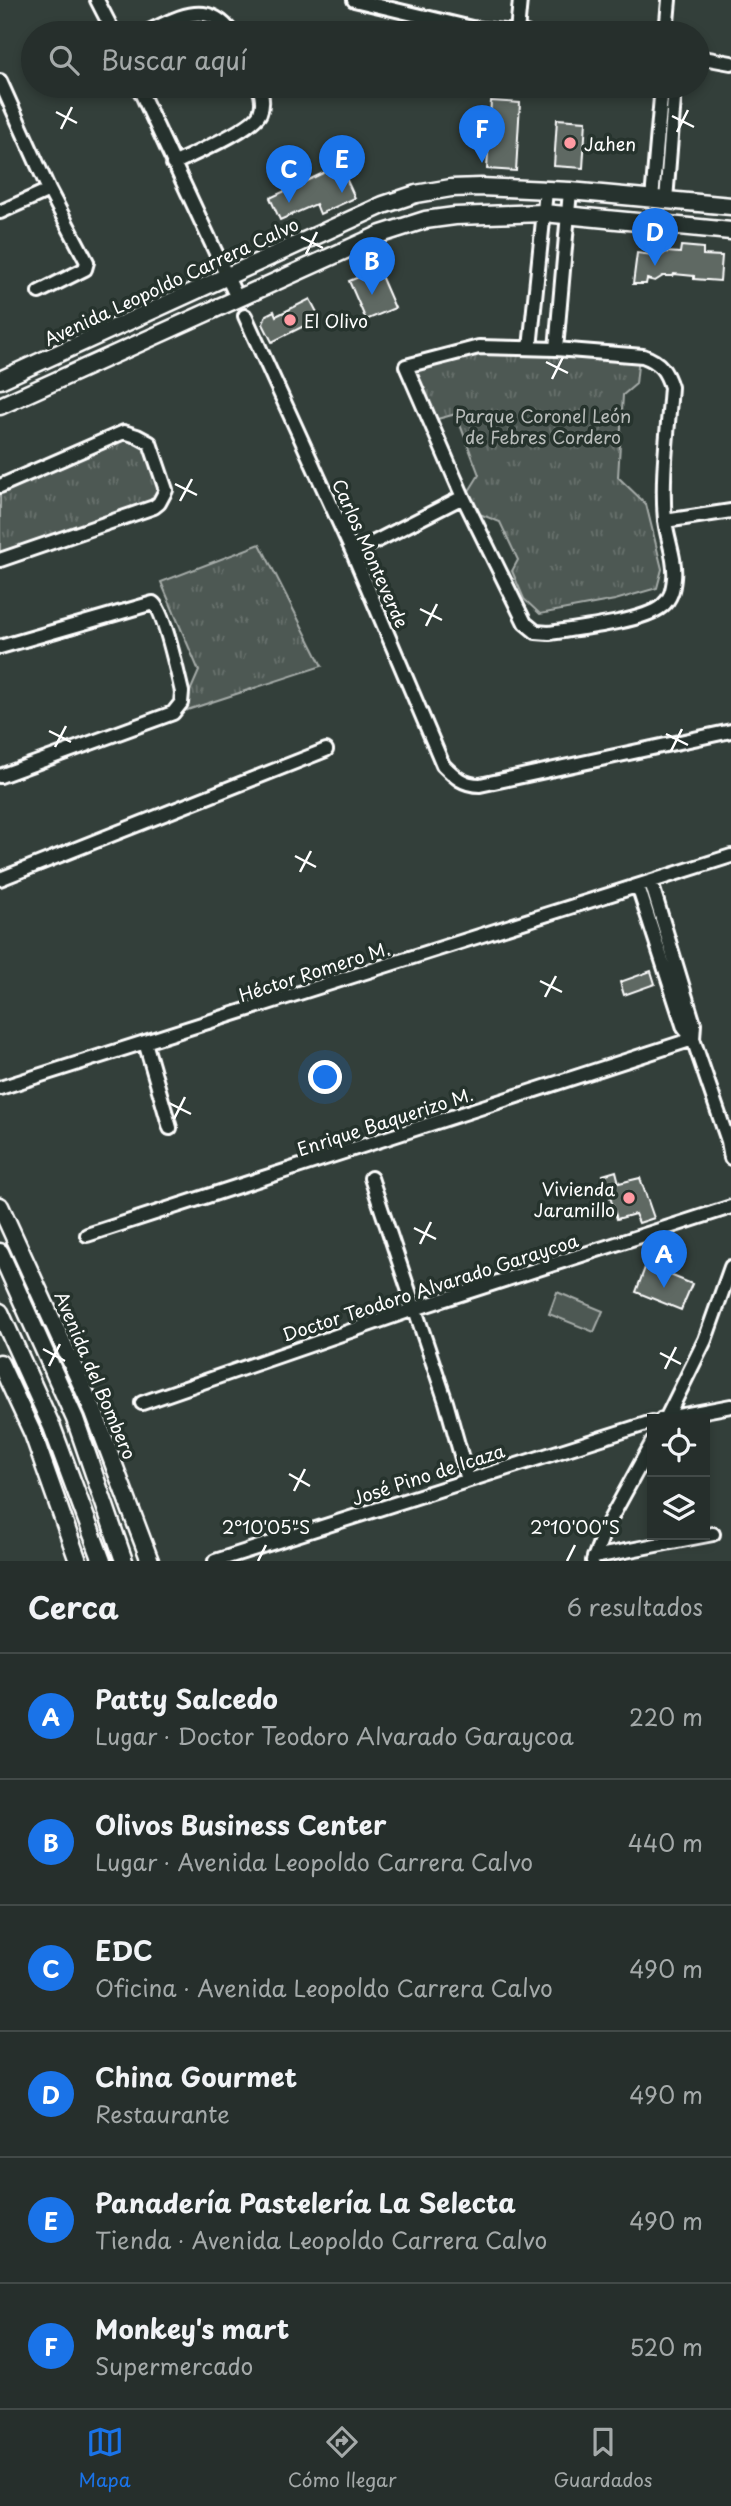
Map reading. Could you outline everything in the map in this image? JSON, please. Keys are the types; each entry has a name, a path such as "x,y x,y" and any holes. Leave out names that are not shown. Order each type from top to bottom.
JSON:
{"main road":[{"name":"Avenida Leopoldo Carrera Calvo","path":"0,380 383,205 416,194 451,188 481,187 570,191 731,206"},
{"path":"0,406 381,234 425,220 455,216 544,213 731,231"},
{"name":"Avenida del Bombero","path":"0,1206 94,1412 150,1561"},
{"name":"Avenida del Bombero","path":"0,1252 75,1419 124,1561"},
{"path":"0,1312 52,1427 102,1561"},
{"path":"0,1363 6,1386 33,1434 78,1561"}],"street":[{"path":"97,0 108,21"},
{"path":"520,0 521,21"},
{"path":"667,21 669,0"},
{"path":"360,1 443,21"},
{"path":"169,21 198,7 212,9 226,21"},
{"path":"710,59 731,62"},
{"path":"0,81 49,190 88,262 85,269 39,292"},
{"path":"143,98 237,298"},
{"path":"173,164 249,126 260,113 262,98"},
{"path":"659,199 662,98"},
{"path":"659,199 673,98"},
{"path":"0,212 49,190"},
{"path":"530,348 546,191"},
{"path":"556,349 570,191"},
{"name":"Carlos Monteverde","path":"245,316 353,553 443,765 468,785 480,785 731,731"},
{"path":"480,348 556,349 643,356 656,361 666,372 671,387 664,492 665,521 675,574 673,589 660,608 645,616 549,634 536,632 525,623 463,498 406,366 480,348"},
{"path":"0,486 124,432 150,443 166,490 154,507 0,560"},
{"path":"353,553 463,498"},
{"path":"665,521 731,511"},
{"path":"0,646 153,603 158,606 182,692 181,703 173,713 0,776"},
{"path":"0,879 326,750"},
{"path":"693,1039 694,1024 652,882 731,856"},
{"name":"Héctor Romero M.","path":"0,1088 652,882"},
{"path":"638,886 684,1028 693,1039 728,1141 731,1158"},
{"name":"Enrique Baquerizo M.","path":"87,1235 693,1039"},
{"path":"145,1042 170,1128"},
{"path":"371,1178 446,1402 468,1480"},
{"name":"Doctor Teodoro Alvarado Garaycoa","path":"142,1403 414,1309 731,1207"},
{"path":"668,1414 705,1340 731,1267"},
{"path":"690,1414 731,1406"},
{"name":"José Pino de Icaza","path":"215,1561 647,1424"},
{"path":"594,1559 605,1529 647,1452"},
{"path":"594,1559 713,1534"}],"green space":[{"name":"Parque Coronel León de Febres Cordero","path":"479,347 639,356 636,384 623,395 618,477 646,504 662,569 657,588 615,600 540,614 524,599 512,571 518,560 500,522 477,513 469,491 479,475 456,414 430,421 406,366"},
{"path":"124,432 150,443 166,490 159,503 0,560 0,486"},
{"path":"260,544 322,666 181,712 199,671 161,582"},
{"path":"557,1292 603,1311 594,1332 549,1314"}],"building":[{"path":"491,101 520,103 516,171 487,169"},
{"name":"Jahen","path":"557,119 586,121 583,168 554,166"},
{"path":"340,165 355,198 320,214 316,204 280,220 270,198"},
{"path":"681,246 703,248 703,255 722,256 720,281 674,274 655,281 647,279 646,284 633,284 637,253 661,256 666,252 680,253"},
{"path":"378,269 395,308 366,320 349,281"},
{"name":"El Olivo","path":"310,299 320,318 272,342 263,324 266,315 274,311 276,316"},
{"path":"651,971 655,984 624,995 620,982"},
{"name":"Vivienda Jaramillo","path":"616,1171 619,1183 640,1178 654,1218 639,1223 635,1214 617,1219 603,1175"},
{"path":"646,1265 692,1284 681,1310 636,1292"}],"place":[{"name":"Jahen","path":"570,143"},
{"name":"Monkey's mart","path":"482,163"},
{"name":"Panadería Pastelería La Selecta","path":"342,193"},
{"name":"EDC","path":"289,203"},
{"name":"China Gourmet","path":"655,266"},
{"name":"Olivos Business Center","path":"372,295"},
{"name":"El Olivo","path":"290,320"},
{"name":"Vivienda Jaramillo","path":"629,1198"},
{"name":"Patty Salcedo","path":"664,1288"}]}
